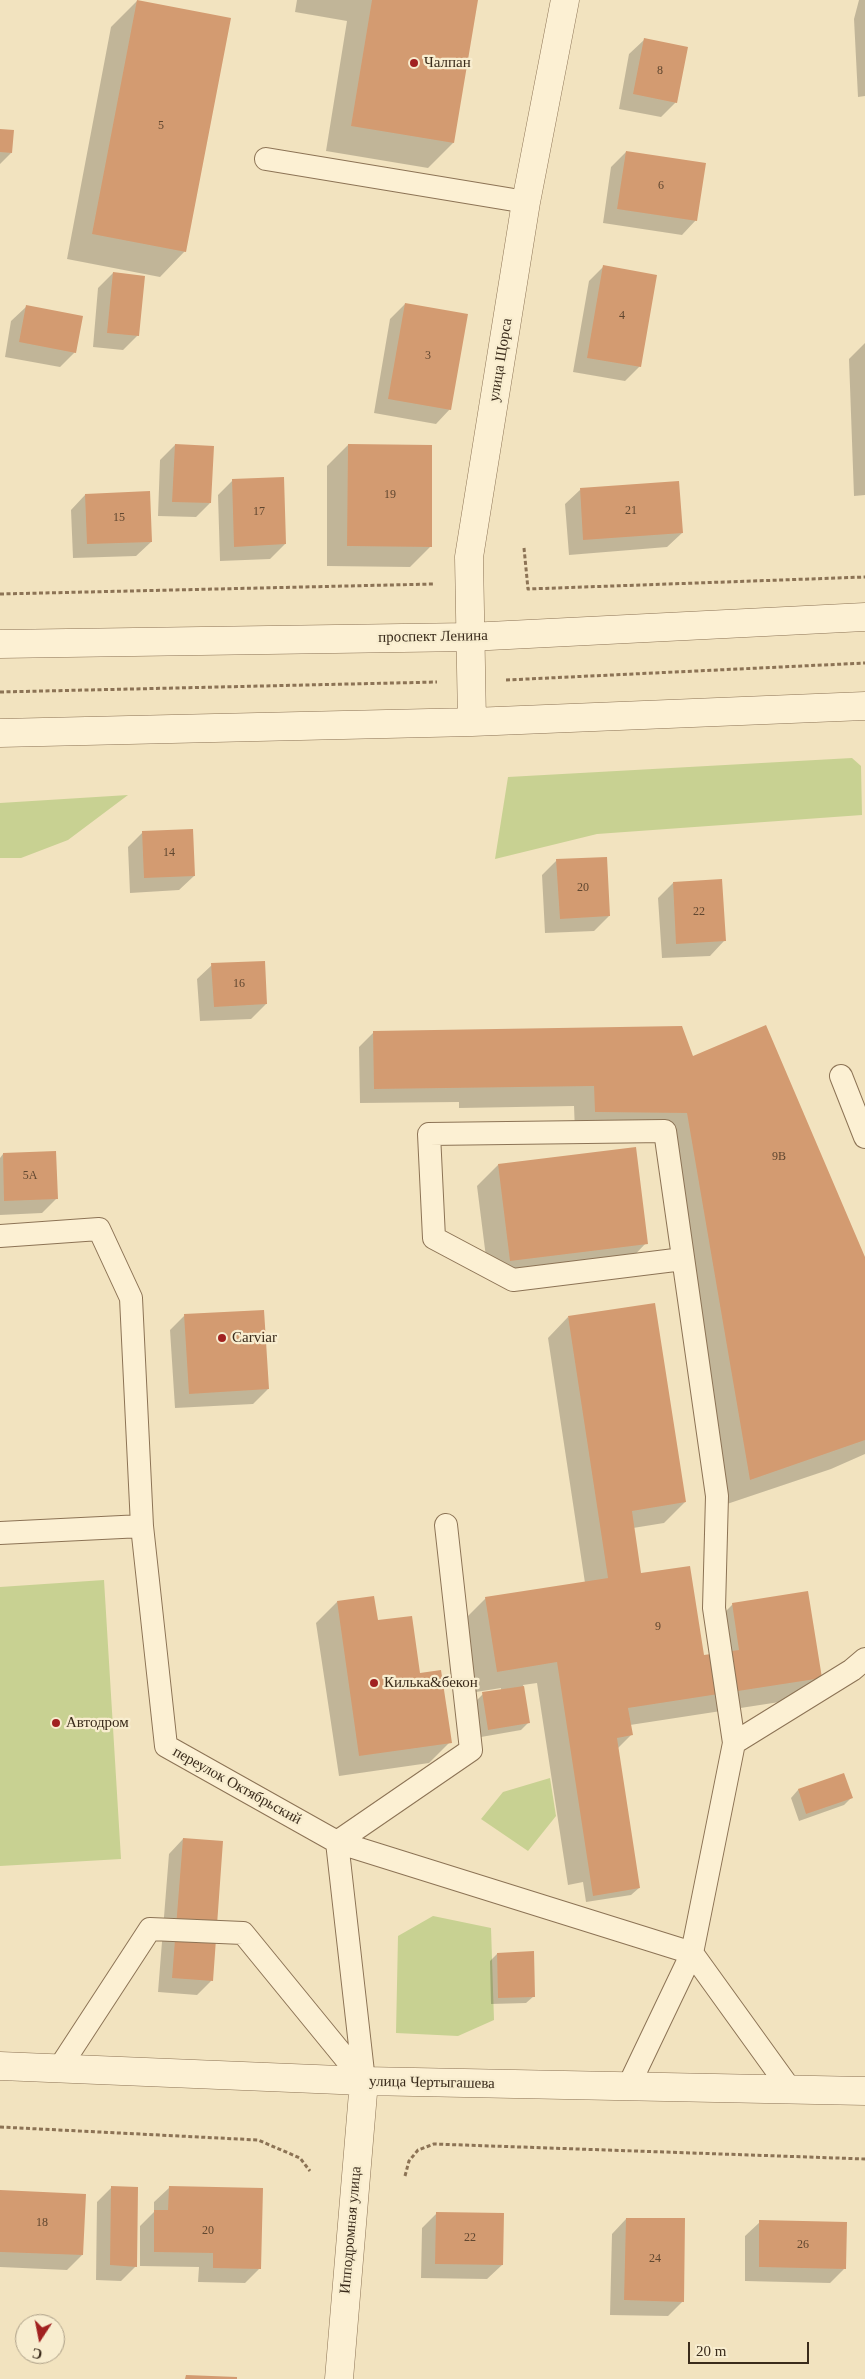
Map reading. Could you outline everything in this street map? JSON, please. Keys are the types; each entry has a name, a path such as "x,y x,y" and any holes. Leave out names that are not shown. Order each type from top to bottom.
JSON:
{"street":[{"name":"улица Щорса","path":"472,722 469,557 526,202 565,0"},
{"name":"проспект Ленина","path":"0,644 469,637 865,617"},
{"path":"0,733 472,722 865,706"},
{"name":"улица Чертыгашева","path":"0,2066 58,2070 364,2081 865,2091"},
{"name":"Ипподромная улица","path":"340,2379 364,2081"}],"lane":[{"path":"266,160 526,202"},
{"path":"841,1076 865,1137"},
{"path":"628,2087 692,1953 734,1743 714,1608 717,1496 665,1131 429,1134 434,1238 513,1280 683,1259"},
{"path":"0,1236 99,1229 131,1298 142,1526 0,1533"},
{"path":"337,1842 471,1750 446,1525"},
{"name":"переулок Октябрьский","path":"142,1526 166,1746 337,1842"},
{"path":"734,1743 852,1670 865,1659"},
{"path":"337,1842 692,1953 790,2089"},
{"path":"337,1842 364,2081"},
{"path":"58,2070 150,1929 243,1933 364,2081"}],"path":[{"path":"524,548 528,589 865,577"},
{"path":"0,594 434,584 437,576"},
{"path":"0,692 470,682 865,663"},
{"path":"0,2128 258,2140 300,2158 310,2171"},
{"path":"405,2176 409,2161 418,2150 434,2144 865,2159"}],"green space":[{"path":"852,758 861,766 862,815 597,834 495,859 508,777"},
{"path":"128,795 68,840 21,858 0,858 0,803"},
{"name":"Автодром","path":"104,1580 121,1859 0,1866 0,1587"},
{"path":"550,1778 556,1816 528,1851 481,1819 503,1792"},
{"path":"433,1916 491,1928 494,2020 458,2036 396,2033 398,1936"}],"building":[{"path":"137,0 231,18 186,252 92,234"},
{"name":"Чалпан","path":"372,0 478,0 454,143 351,126"},
{"path":"644,38 688,47 677,103 633,94"},
{"path":"0,129 14,130 12,153 0,152"},
{"path":"626,151 706,163 697,221 617,209"},
{"path":"603,265 657,275 641,367 587,358"},
{"path":"113,272 145,276 139,336 107,333"},
{"path":"405,303 468,314 451,410 388,399"},
{"path":"26,305 83,316 76,353 19,342"},
{"path":"175,444 214,446 211,503 172,502"},
{"path":"348,444 432,445 432,547 347,546"},
{"path":"284,477 286,544 234,547 232,479"},
{"path":"679,481 683,533 583,540 580,488"},
{"path":"150,491 152,542 87,544 85,494"},
{"path":"193,829 195,876 144,878 142,831"},
{"path":"607,857 610,916 560,919 556,859"},
{"path":"722,879 726,941 676,944 673,882"},
{"path":"265,961 267,1004 214,1007 211,963"},
{"path":"766,1025 865,1257 865,1440 750,1480 687,1113 595,1112 594,1086 374,1089 373,1031 682,1026 693,1056"},
{"path":"636,1147 648,1244 510,1261 498,1164"},
{"path":"56,1151 58,1199 4,1201 3,1153"},
{"path":"655,1303 686,1502 632,1511 641,1573 690,1566 704,1655 739,1650 732,1603 808,1591 822,1678 628,1708 633,1735 617,1738 640,1888 593,1896 557,1662 497,1672 485,1597 608,1578 568,1316"},
{"path":"264,1310 269,1389 189,1394 184,1314"},
{"path":"374,1596 378,1620 412,1616 420,1673 441,1670 452,1743 359,1756 337,1601"},
{"path":"524,1686 530,1723 488,1730 482,1692"},
{"path":"844,1773 853,1798 806,1814 798,1789"},
{"path":"183,1838 223,1841 213,1981 172,1978"},
{"path":"534,1951 535,1997 498,1998 497,1953"},
{"path":"111,2186 138,2187 137,2267 110,2265"},
{"path":"169,2186 263,2188 261,2269 213,2268 213,2253 154,2252 154,2210 168,2210"},
{"path":"0,2190 86,2194 83,2255 0,2252"},
{"path":"436,2212 504,2213 503,2265 435,2264"},
{"path":"626,2218 685,2218 684,2302 624,2300"},
{"path":"759,2220 847,2222 846,2269 759,2267"},
{"path":"186,2375 237,2377 237,2379 185,2379"}],"place":[{"name":"Чалпан","path":"414,63"},
{"name":"Carviar","path":"222,1338"},
{"name":"Килька&бекон","path":"374,1683"},
{"name":"Автодром","path":"56,1723"}]}
